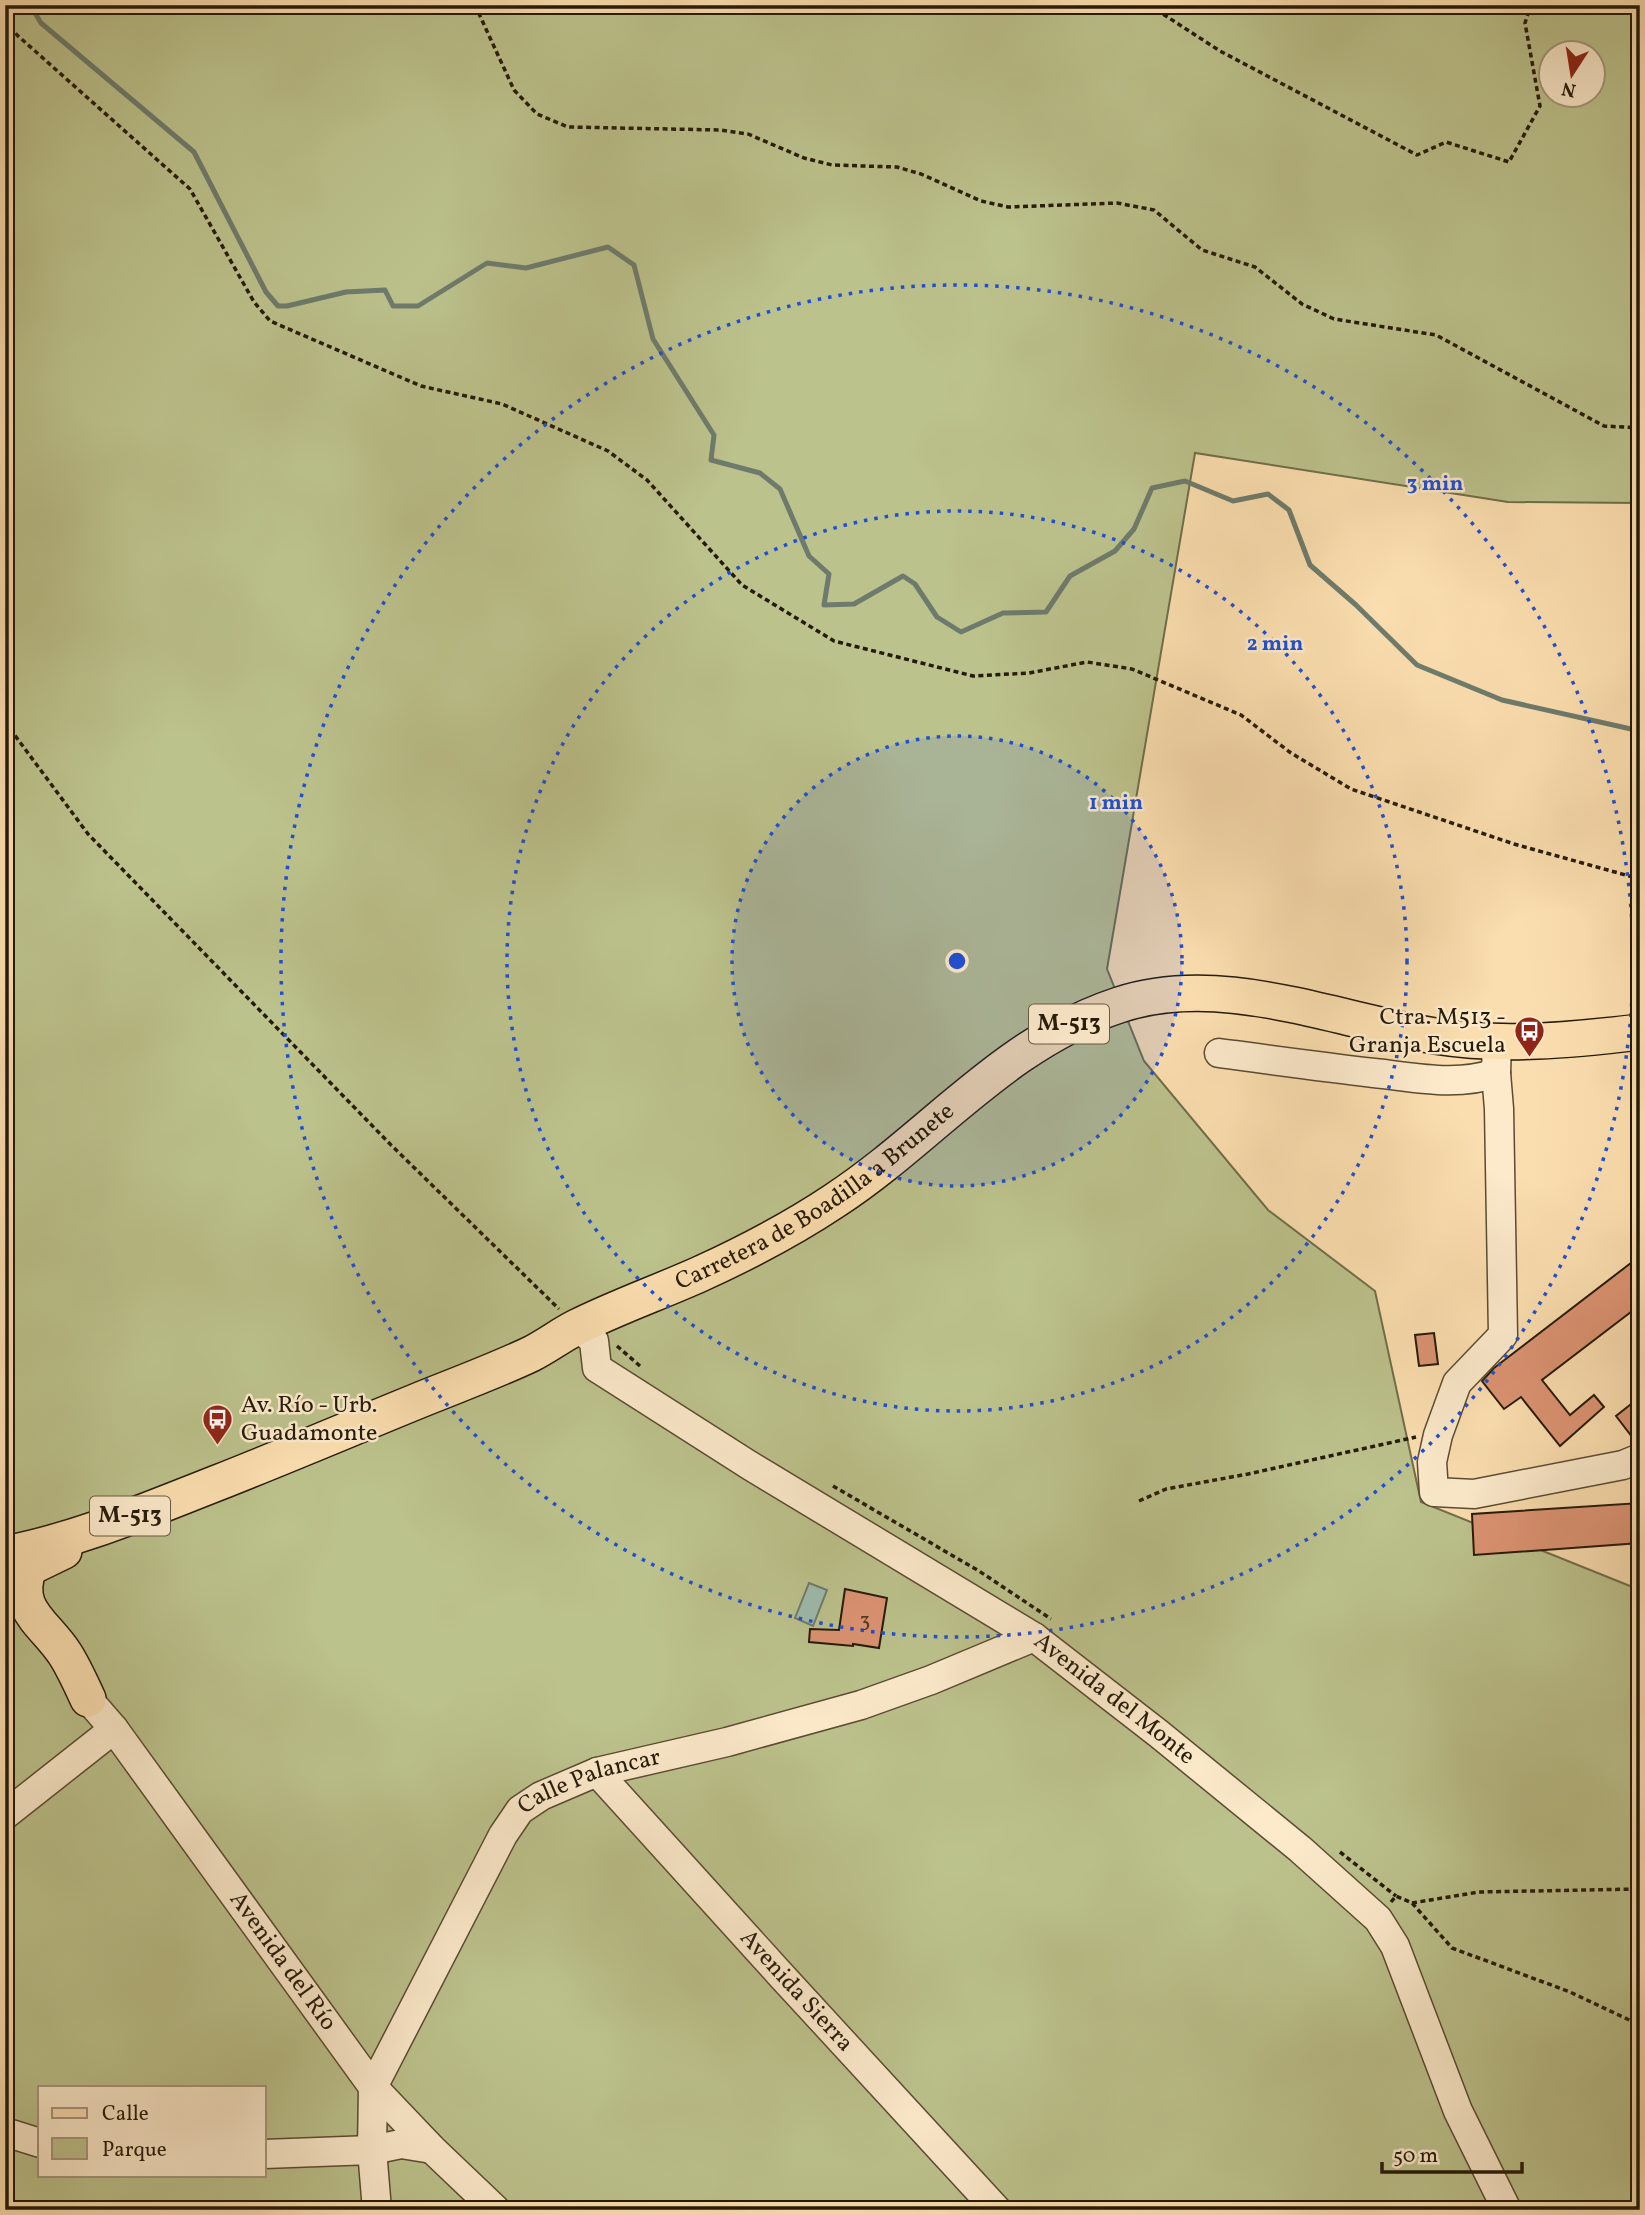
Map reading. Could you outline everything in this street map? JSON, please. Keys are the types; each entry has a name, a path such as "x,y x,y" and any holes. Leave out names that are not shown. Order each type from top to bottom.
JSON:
{"main road":[{"name":"Carretera de Boadilla a Brunete","path":"12,1574 53,1542 109,1524 253,1469 533,1353 578,1327 705,1272 769,1240 865,1180 1005,1063 1070,1024 1122,1003 1182,995 1222,994 1261,998 1436,1037 1496,1057 1561,1041 1640,1032"},
{"name":"M-513","path":"12,1574 62,1519 334,1416 529,1338 578,1327"},
{"path":"12,1574 66,1654 88,1699"}],"street":[{"path":"1219,1053 1452,1081 1481,1078 1496,1057"},
{"path":"1496,1057 1503,1335 1457,1382 1438,1435 1433,1462 1434,1492 1474,1494 1623,1465 1640,1458"},
{"name":"Avenida del Monte","path":"578,1327 594,1341 597,1367 749,1465 1034,1637 1256,1814 1378,1919 1395,1946 1458,2111 1501,2208"},
{"name":"Calle Palancar","path":"377,2210 372,2150 373,2087 503,1835 520,1811 541,1796 597,1772 727,1742 861,1705 931,1680 1034,1637"},
{"name":"Avenida del Río","path":"88,1699 114,1729 373,2087 432,2149 496,2210"},
{"path":"5,1815 114,1729"},
{"name":"Avenida Sierra","path":"597,1772 997,2210"},
{"path":"5,2132 38,2142"},
{"path":"266,2154 372,2150 401,2144 432,2149"}],"path":[{"path":"475,5 514,90 537,114 568,127 720,130 748,134 804,158 832,165 897,167 921,174 981,201 1008,206 1117,203 1154,210 1202,250 1255,267 1302,303 1334,319 1436,335 1604,426 1640,428"},
{"path":"1149,5 1220,51 1417,155 1446,142 1509,162 1540,106 1525,23 1531,5"},
{"path":"5,20 17,34 190,189 254,302 270,321 421,386 502,404 608,451 647,480 742,585 834,641 973,676 1029,673 1087,662 1132,669 1241,715 1291,752 1351,789 1514,844 1640,879"},
{"path":"5,722 88,834 391,1145 578,1327"},
{"path":"1139,1501 1166,1489 1283,1467 1423,1435 1438,1435"},
{"path":"1412,1903 1479,1892 1640,1889"},
{"path":"1378,1919 1396,1896 1412,1903 1452,1948 1570,1992 1640,2025"}],"green space":[{"path":"5,5 1640,5 1640,503 1508,502 1195,453 1107,969 1144,1061 1268,1210 1375,1291 1421,1502 1640,1590 1640,2210 5,2210"}],"shaded area":[{"path":"809,1583 827,1590 813,1626 795,1618"}],"building":[{"path":"1640,1256 1640,1305 1542,1380 1570,1415 1594,1395 1604,1407 1560,1446 1521,1397 1504,1409 1482,1381 1494,1368"},
{"path":"1434,1333 1438,1364 1419,1366 1415,1335"},
{"path":"1640,1397 1640,1442 1636,1442 1616,1416"},
{"path":"1640,1503 1640,1543 1474,1555 1472,1514"},
{"path":"845,1589 887,1598 879,1648 809,1642 810,1629 839,1630"}],"waterway":[{"path":"30,5 41,23 194,152 266,292 278,306 346,292 385,290 393,306 418,306 487,263 526,268 608,247 634,265 653,339 714,435 711,460 760,473 780,489 809,556 829,574 824,605 854,604 903,576 915,584 937,617 961,632 1003,613 1046,612 1070,576 1115,551 1134,529 1152,488 1185,481 1233,501 1268,494 1289,510 1310,565 1356,605 1417,665 1502,700 1640,731"}],"place":[{"name":"Ctra. M513 - Granja Escuela","path":"1529,1059"},
{"name":"Av. Río - Urb. Guadamonte","path":"218,1447"}]}
